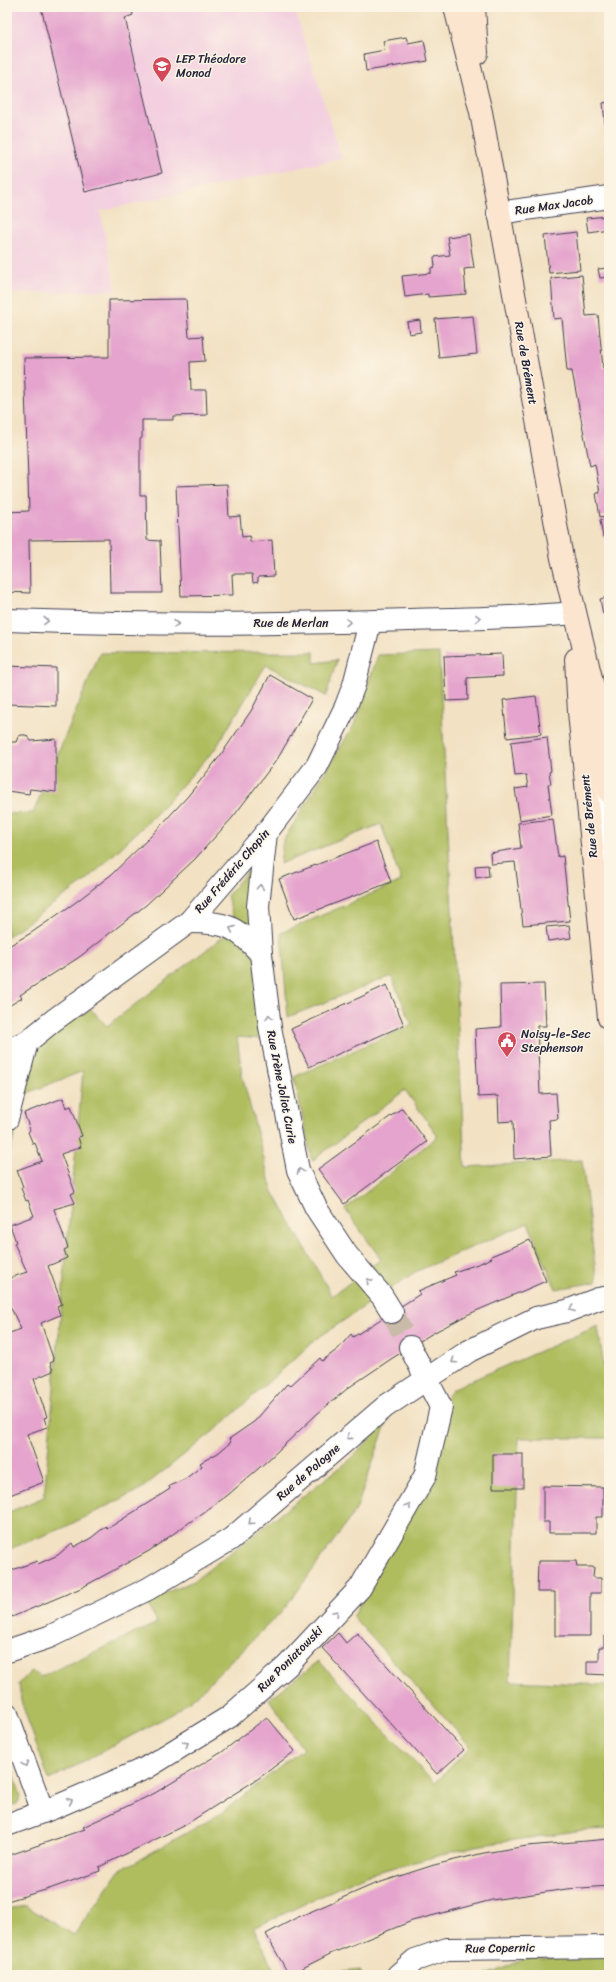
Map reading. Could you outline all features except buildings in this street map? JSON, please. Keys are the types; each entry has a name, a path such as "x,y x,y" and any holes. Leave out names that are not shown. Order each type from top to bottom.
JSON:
{"main road":[{"name":"Rue de Brément","path":"455,7 481,112 498,213 562,558 600,711 609,792"},
{"name":"Rue de Brément","path":"474,7 481,112"},
{"name":"Rue de Brément","path":"575,613 579,712 603,897 609,1018"}],"street":[{"name":"Rue Max Jacob","path":"498,213 609,197"},
{"name":"Rue de Merlan","path":"7,620 112,624 370,622 575,613"},
{"name":"Rue Frédéric Chopin","path":"7,1050 27,1042 54,1020 189,922 266,833 317,766 346,706 354,685 370,622"},
{"path":"579,712 594,764 607,864 609,866"},
{"name":"Rue Irène Joliot Curie","path":"266,833 258,906 261,954 270,1027 298,1170 316,1208 347,1255 382,1296 392,1312"},
{"path":"189,922 214,922 234,929 246,937 261,954"},
{"path":"7,1119 27,1042"},
{"name":"Rue de Pologne","path":"7,1651 49,1637 148,1589 231,1539 386,1406 469,1351 536,1318 567,1311 598,1299 609,1297"},
{"path":"410,1347 427,1378"},
{"name":"Rue Poniatowski","path":"7,1825 42,1812 146,1768 229,1717 287,1666 360,1588 425,1476 441,1408 427,1378"},
{"path":"7,1714 42,1812"},
{"name":"Rue Copernic","path":"398,1975 415,1960 447,1949 609,1947"}],"shaded area":[{"name":"LEP Théodore Monod","path":"7,7 296,7 294,8 342,158 100,211 116,290 7,294"}],"green space":[{"path":"314,652 314,663 337,660 326,696 266,665 216,748 154,816 87,880 7,937 7,814 33,813 100,653"},
{"path":"439,653 465,1167 582,1160 597,1282 556,1289 528,1223 415,1272 315,1340 220,1426 141,1489 63,1528 7,1550 9,1512 44,1497 83,1071 25,1094 7,1163 7,1059 91,1009 107,1026 236,927 227,896 255,862 262,1039 237,1037 242,1075 272,1190 332,1296 381,1259 345,1209 438,1136 405,1090 312,1161 294,1077 412,1025 391,976 288,1017 281,933 401,881 381,824 280,864 283,841 354,725 378,655"},
{"path":"598,1326 609,1404 609,1438 519,1438 510,1681 609,1685 609,1829 583,1830 475,1846 365,1875 254,1928 276,1975 7,1975 7,1909 26,1906 74,1935 119,1871 220,1814 303,1749 269,1699 319,1661 434,1783 471,1747 353,1617 406,1518 433,1415 454,1388"},
{"path":"387,1421 356,1510 286,1607 197,1695 174,1713 49,1780 21,1701 19,1684 31,1671 40,1677 157,1623 146,1601 194,1581 351,1459"},
{"path":"7,1751 21,1797 17,1804 7,1807"},
{"path":"609,1954 609,1975 487,1975 525,1959"},
{"path":"361,1970 361,1975 318,1975"}],"tunnel":[{"path":"392,1312 410,1347"}],"place":[{"name":"LEP Théodore Monod","path":"162,83"},
{"name":"Noisy-le-Sec Stephenson","path":"507,1058"}]}
